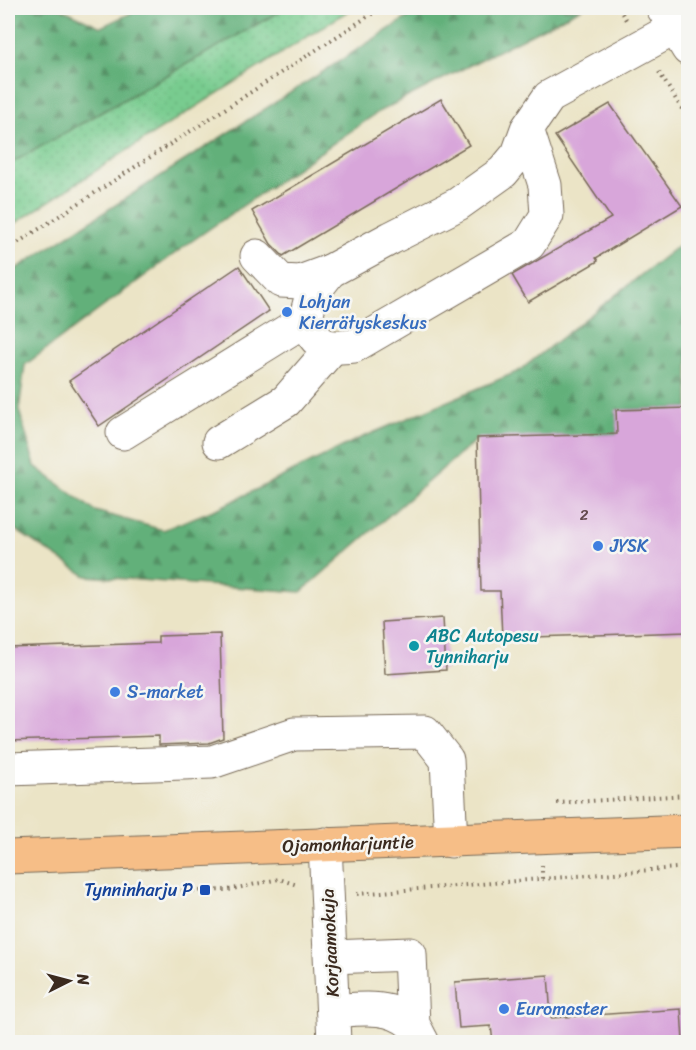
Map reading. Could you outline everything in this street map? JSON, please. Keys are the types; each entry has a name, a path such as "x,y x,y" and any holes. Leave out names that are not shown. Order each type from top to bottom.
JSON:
{"main road":[{"name":"Ojamonharjuntie","path":"8,857 688,831"}],"street":[{"path":"257,256 281,281 300,282 330,271 458,204 503,172 518,154 527,129 549,97 676,28"},
{"path":"330,271 312,294 305,320 314,340 332,348 354,346 529,244 547,215 545,185 527,129"},
{"path":"123,433 305,320"},
{"path":"219,442 286,401 332,348"},
{"path":"8,769 212,762 294,734 425,732 447,760 451,841"},
{"name":"Korjaamokuja","path":"325,844 333,1027"},
{"path":"331,957 410,954 418,1034"},
{"path":"333,1027 364,1009 391,1011 418,1034"}],"path":[{"path":"8,249 381,8"}],"green space":[{"path":"8,8 60,8 101,27 142,8 286,8 8,165"},
{"path":"286,8 353,8 8,228 8,165"},
{"path":"422,8 582,8 380,111 189,243 25,365 19,410 35,466 95,511 163,530 221,507 356,440 519,371 688,238 688,408 617,410 617,434 477,439 301,592 86,576 8,525 8,274"}],"building":[{"path":"441,99 469,145 283,256 271,244 252,211"},
{"path":"610,104 682,206 596,258 598,261 528,302 512,275 611,218 555,136"},
{"path":"239,266 269,311 99,426 69,381"},
{"path":"688,408 688,632 502,638 500,591 481,591 477,438 617,434 616,410"},
{"name":"ABC Autopesu Tynniharju","path":"443,618 446,670 385,674 382,622"},
{"name":"S-market","path":"220,634 223,738 209,743 159,745 159,736 8,741 8,648 158,643 158,636"},
{"name":"Euromaster","path":"548,975 551,1018 681,1009 683,1042 493,1042 491,1026 459,1028 455,982"}],"place":[{"name":"Lohjan Kierrätyskeskus","path":"287,312"},
{"name":"JYSK","path":"598,546"},
{"name":"ABC Autopesu Tynniharju","path":"414,646"},
{"name":"S-market","path":"115,692"},
{"name":"Tynninharju P","path":"205,890"},
{"name":"Euromaster","path":"504,1009"}]}
